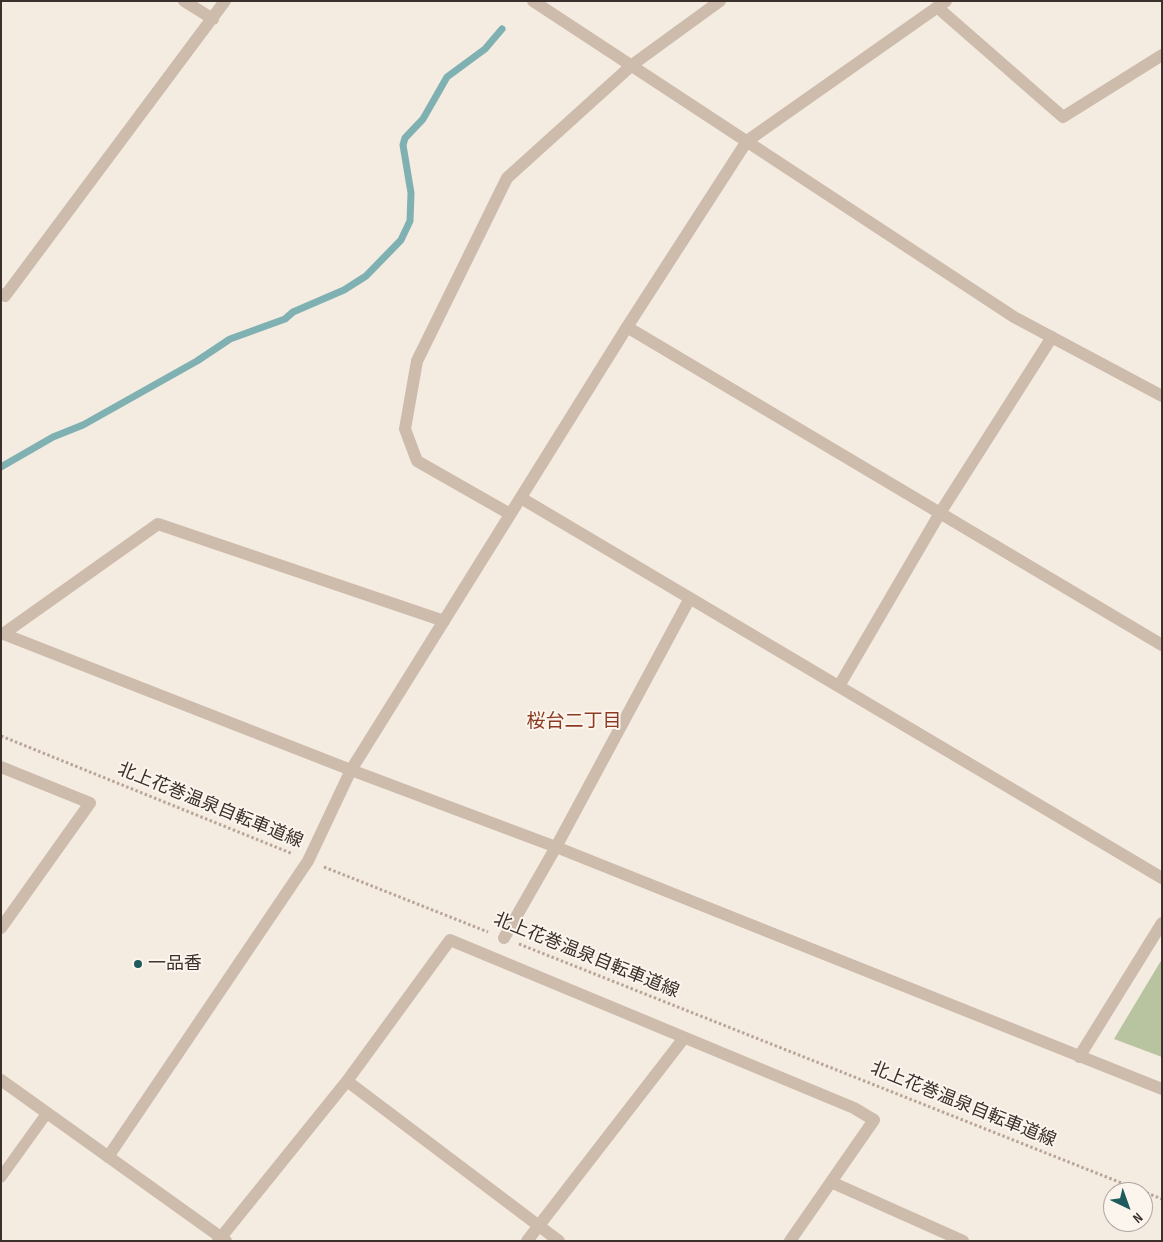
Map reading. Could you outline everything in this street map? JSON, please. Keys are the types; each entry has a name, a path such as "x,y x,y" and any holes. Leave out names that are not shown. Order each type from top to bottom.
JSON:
{"street":[{"path":"184,1 213,19"},
{"path":"1,294 5,296 225,1"},
{"path":"534,1 1014,317 1162,396"},
{"path":"510,514 417,462 405,429 416,361 507,178 632,65 720,1"},
{"path":"108,1157 308,861 351,770 627,327 747,141 942,4 1063,116 1162,55"},
{"path":"627,327 1162,645"},
{"path":"839,686 940,513 1052,337"},
{"path":"521,498 1162,878"},
{"path":"2,633 158,524 444,620"},
{"path":"504,938 556,847 690,598"},
{"path":"2,633 351,770 556,847 1162,1089"},
{"path":"1,767 90,803 1,928"},
{"path":"1079,1056 1162,923"},
{"path":"1,1080 222,1239 347,1081 450,940 854,1108 874,1120 790,1241"},
{"path":"527,1241 684,1038"},
{"path":"347,1081 559,1241"},
{"path":"831,1182 963,1241"}],"lane":[{"path":"1,1177 47,1113"}],"path":[{"name":"北上花巻温泉自転車道線","path":"1,736 308,861 1162,1200"}],"green space":[{"path":"1162,959 1162,1057 1114,1039"}],"waterway":[{"path":"1,467 53,437 83,425 197,361 230,339 285,319 293,312 344,290 366,276 401,240 410,221 411,193 403,145 405,138 423,119 447,77 485,49 502,29"}],"place":[{"name":"一品香","path":"138,964"}],"district":[{"name":"桜台二丁目","path":"574,722"}]}
